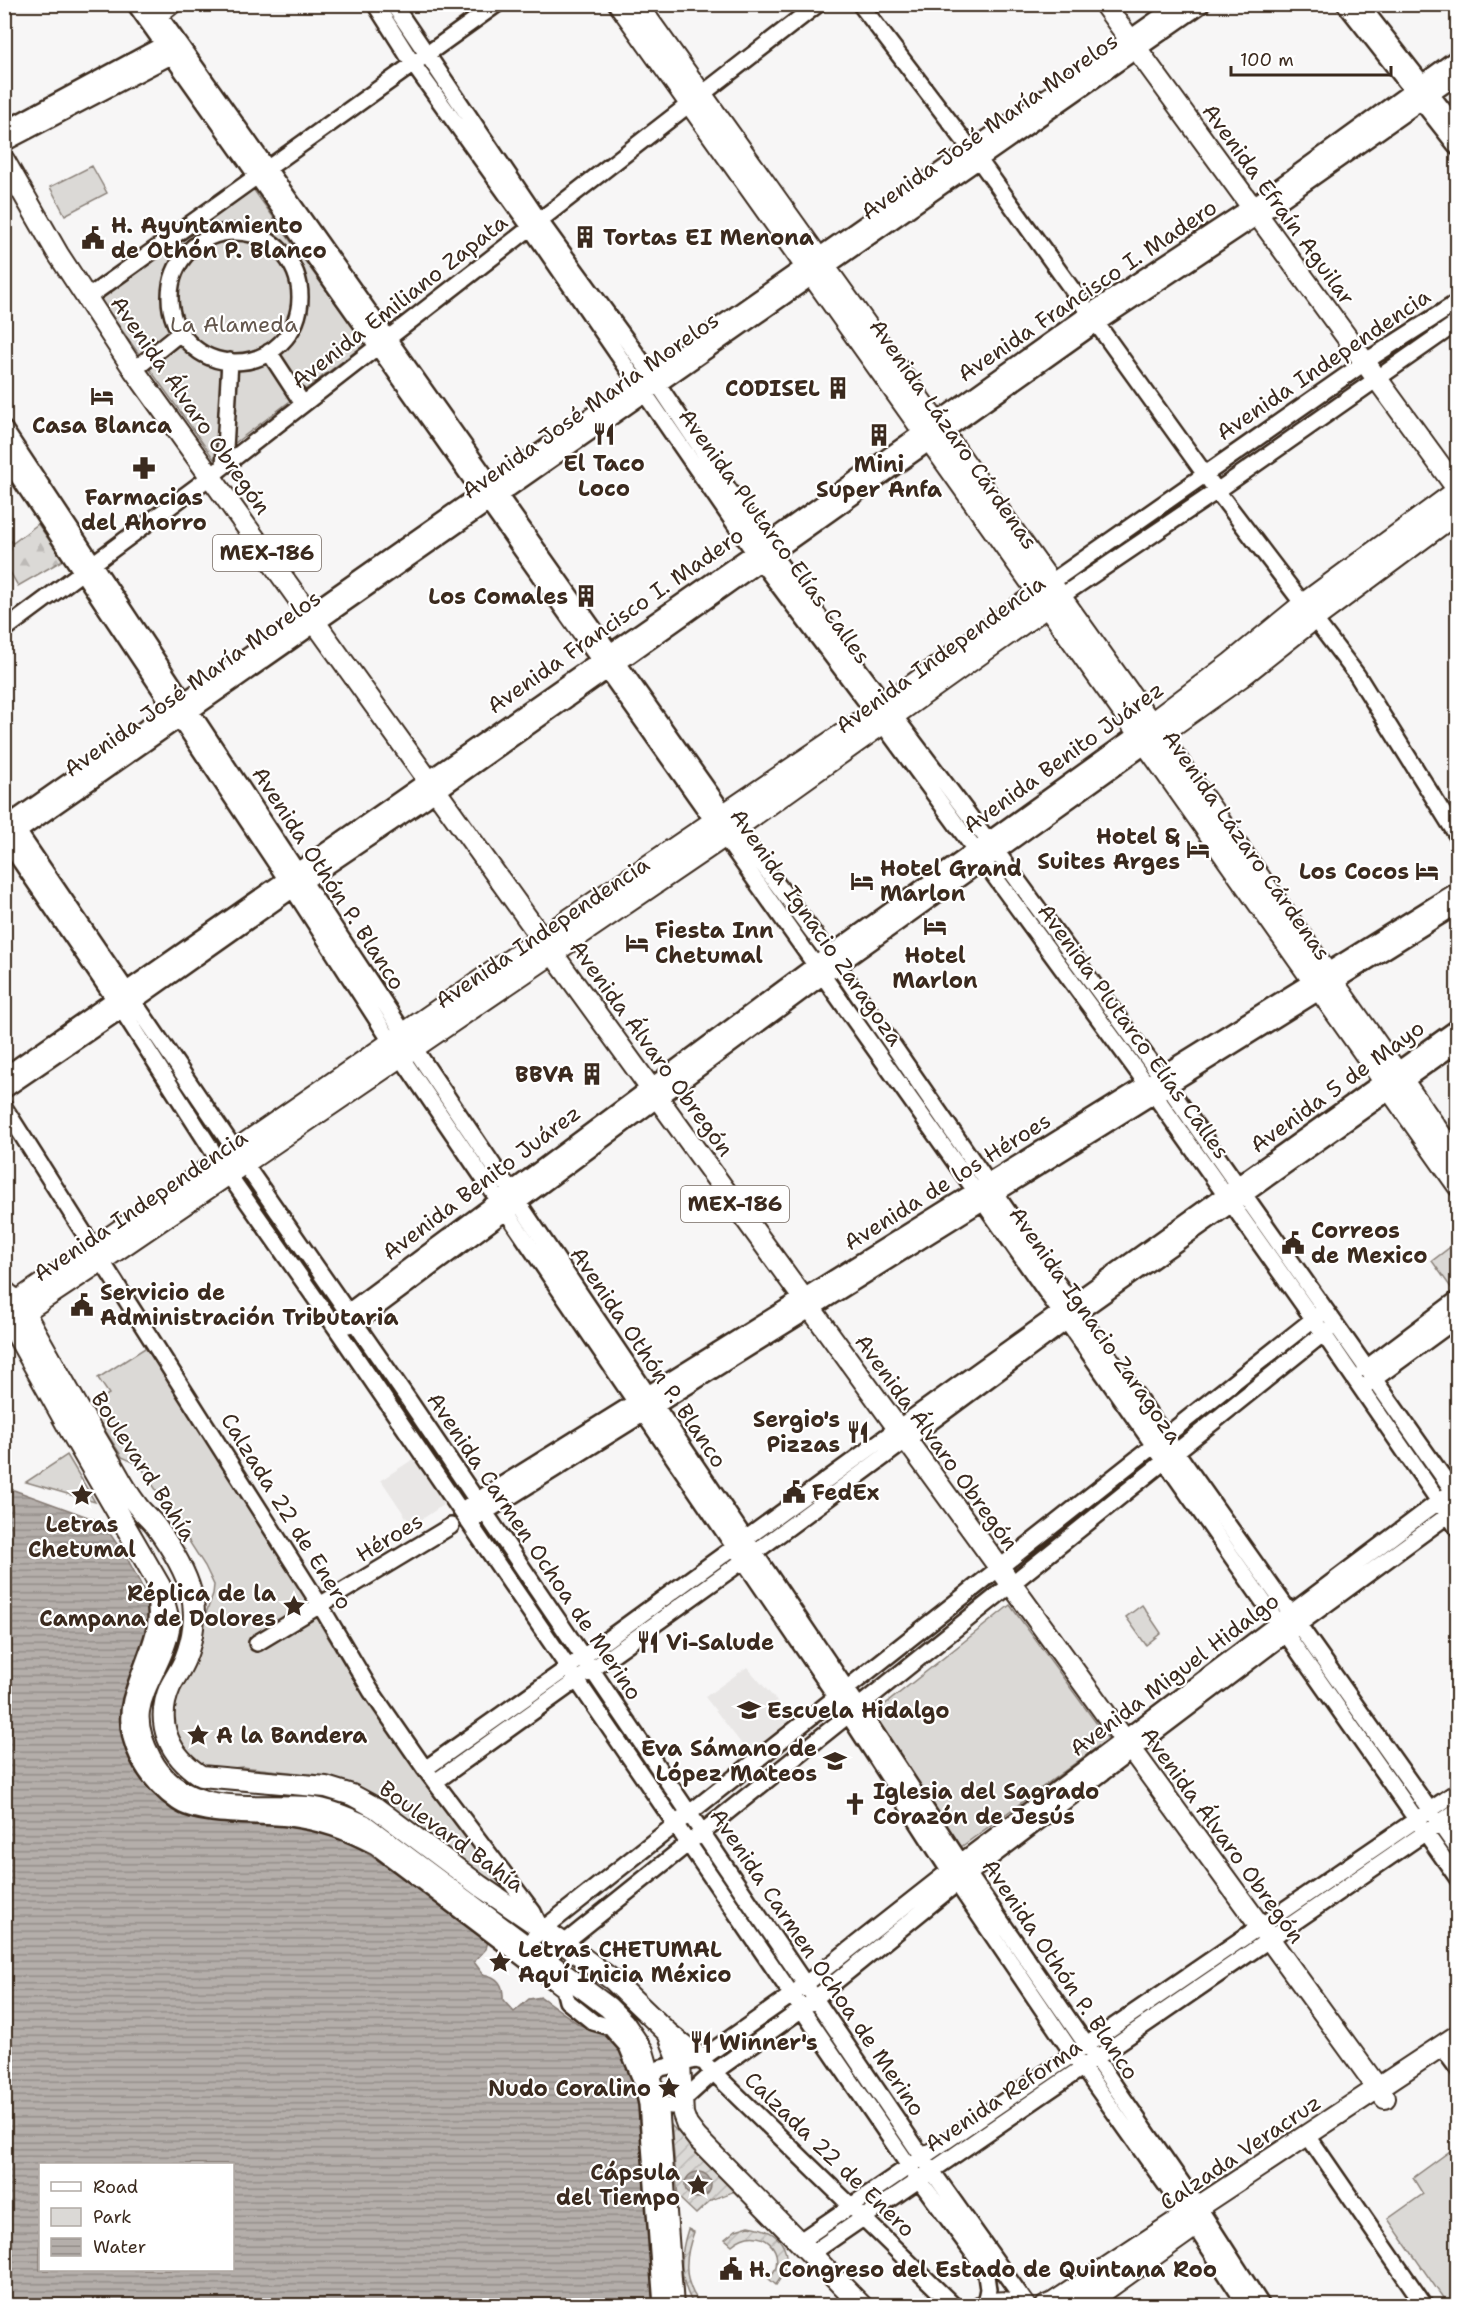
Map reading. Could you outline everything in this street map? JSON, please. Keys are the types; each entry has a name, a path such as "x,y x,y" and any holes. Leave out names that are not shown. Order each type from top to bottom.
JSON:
{"main road":[{"name":"Avenida Lázaro Cárdenas","path":"619,4 695,98 1149,734 1393,1081 1458,1186"},
{"name":"Avenida Lázaro Cárdenas","path":"637,4 695,98"},
{"name":"Avenida Efraín Aguilar","path":"1104,4 1138,42 1259,208 1375,368 1458,490"},
{"name":"Avenida Efraín Aguilar","path":"1119,4 1138,42"},
{"name":"Avenida Álvaro Obregón","path":"4,160 58,254 135,370 218,471 314,618 433,785 1381,2094"},
{"name":"Avenida Efraín Aguilar","path":"1375,368 1458,471"},
{"name":"Avenida Benito Juárez","path":"1149,734 1392,550 1458,490"},
{"name":"Avenida Benito Juárez","path":"1392,550 1458,512"},
{"name":"Avenida Independencia","path":"11,1307 97,1255 548,945 576,914 666,865 725,825 1049,595"},
{"name":"Avenida Independencia","path":"548,945 588,931 666,865"},
{"path":"576,914 588,931"},
{"name":"Avenida Lázaro Cárdenas","path":"1393,1081 1458,1159"},
{"name":"Boulevard Bahía","path":"11,1307 77,1437 160,1586 170,1624 167,1639 139,1710 142,1739 155,1767 188,1797 214,1804 309,1807 337,1813 364,1825 608,2007 624,2024 643,2051 651,2076 657,2104 673,2306"},
{"name":"Boulevard Bahía","path":"77,1437 157,1527 184,1574 192,1593 192,1636 185,1660 170,1688 165,1709 164,1724 168,1740 177,1756 201,1776 326,1787 376,1808 614,1981 668,2033 680,2064 682,2101 687,2125 697,2138 862,2306"},
{"path":"364,1825 376,1808"},
{"path":"668,2033 707,2066"},
{"name":"Calzada Veracruz","path":"1046,2306 1197,2217 1381,2094 1452,2051"},
{"name":"Calzada Veracruz","path":"1083,2306 1197,2217"},
{"path":"983,2305 1014,2302 1026,2306"}],"street":[{"name":"Avenida Ignacio Zaragoza","path":"135,4 153,15 171,48 263,172 725,825 819,971 985,1192"},
{"path":"153,15 174,4"},
{"name":"Avenida Plutarco Elías Calles","path":"375,4 420,60 648,384 763,553 986,850 1088,977 1163,1080 1241,1190 1319,1315 1323,1334 1366,1379 1456,1492"},
{"name":"Avenida Plutarco Elías Calles","path":"393,4 420,60"},
{"path":"87,298 497,4"},
{"name":"Avenida Emiliano Zapata","path":"4,630 218,471 818,4"},
{"path":"860,4 975,155 1217,491 1357,675 1458,837"},
{"name":"Avenida José María Morelos","path":"1138,42 1179,4"},
{"name":"Avenida José María Morelos","path":"8,830 1138,42 1202,4"},
{"path":"1345,4 1421,91 1458,129"},
{"path":"1360,4 1458,148"},
{"path":"4,130 171,48"},
{"path":"4,143 171,48"},
{"name":"Avenida Francisco I. Madero","path":"4,1090 124,1001 1093,319 1259,208 1421,91 1458,57"},
{"name":"Avenida Francisco I. Madero","path":"1421,91 1458,75"},
{"name":"Avenida Ignacio Zaragoza","path":"263,172 306,244 382,343"},
{"path":"184,230 195,244"},
{"path":"244,231 269,240 288,258 299,282 300,308 290,332 269,352 249,361 223,361 199,351 180,333 170,311 170,286 178,263 195,244 218,233 244,231"},
{"path":"288,258 306,244"},
{"name":"Avenida Independencia","path":"1049,595 1217,491 1276,450 1458,302"},
{"name":"Avenida Independencia","path":"1049,595 1206,474 1265,433 1458,322"},
{"path":"135,370 180,333"},
{"path":"269,352 303,404"},
{"path":"218,471 230,361"},
{"name":"Avenida Othón P. Blanco","path":"4,429 88,568 403,1045 853,1710 1073,2054 1089,2063"},
{"path":"1265,433 1276,450"},
{"name":"Avenida Othón P. Blanco","path":"4,455 88,568"},
{"name":"Avenida Benito Juárez","path":"336,1328 833,960 1149,734"},
{"name":"Avenida Ignacio Zaragoza","path":"725,825 833,960 985,1192 1069,1314 1289,1623 1458,1850"},
{"name":"Avenida Carmen Ochoa de Merino","path":"8,830 124,1001 175,1063 270,1232 909,2166 926,2175 1026,2306"},
{"name":"Avenida Plutarco Elías Calles","path":"986,850 1075,986 1228,1200 1319,1315 1335,1324 1438,1502 1453,1512 1458,1529"},
{"name":"Avenida de los Héroes","path":"464,1516 1323,981 1458,891"},
{"name":"Avenida de los Héroes","path":"1323,981 1458,905"},
{"path":"1075,986 1088,977"},
{"name":"Avenida Francisco I. Madero","path":"4,1076 124,1001"},
{"name":"Avenida Carmen Ochoa de Merino","path":"124,1001 161,1071 232,1162 285,1221 923,2156 926,2175 985,2269 988,2289 983,2305"},
{"name":"Avenida 5 de Mayo","path":"425,1769 573,1673 744,1551 902,1434 1393,1081 1458,1027"},
{"name":"Avenida 5 de Mayo","path":"1393,1081 1458,1043"},
{"path":"161,1071 175,1063"},
{"name":"Calzada 22 de Enero","path":"4,1107 320,1605 370,1691 425,1769 533,1912 542,1930"},
{"path":"270,1232 285,1221"},
{"path":"1366,1379 1458,1299"},
{"path":"524,1946 689,1812 1319,1315"},
{"path":"1366,1379 1458,1318"},
{"path":"543,1960 1335,1324"},
{"path":"392,1410 408,1399"},
{"path":"77,1437 157,1605 155,1632 131,1701 130,1712 132,1742 146,1770 166,1794 181,1804 199,1811 288,1818 324,1824 347,1831 365,1841 564,1989 567,2001 593,2022 610,2027 627,2046 635,2062 647,2104 662,2306"},
{"name":"Avenida Miguel Hidalgo","path":"1289,1623 1375,1549 1438,1502 1456,1492"},
{"name":"Avenida Miguel Hidalgo","path":"682,2101 707,2066 805,1983 959,1873 1128,1746 1135,1730 1289,1623 1384,1562 1453,1512"},
{"name":"Héroes","path":"257,1643 452,1526"},
{"path":"1375,1549 1384,1562"},
{"path":"540,1627 555,1617"},
{"name":"Avenida Ignacio Zaragoza","path":"1289,1623 1416,1820 1458,1879"},
{"name":"Avenida 5 de Mayo","path":"435,1782 573,1673"},
{"path":"636,1766 650,1755"},
{"name":"Avenida Reforma","path":"806,2247 864,2218 1089,2063 1458,1791"},
{"name":"Avenida Reforma","path":"806,2247 850,2205 1086,2045 1458,1810"},
{"name":"Avenida Othón P. Blanco","path":"959,1873 1086,2045 1089,2063 1262,2306"},
{"name":"Avenida Miguel Hidalgo","path":"651,2076 661,2068 680,2064 707,2066 802,2009 959,1873"},
{"name":"Calzada 22 de Enero","path":"707,2066 954,2306"},
{"path":"657,2104 672,2106 682,2101"},
{"path":"1311,2140 1419,2303"},
{"name":"Avenida Othón P. Blanco","path":"1197,2217 1247,2306"}],"shaded area":[{"path":"415,1458 446,1503 412,1526 381,1480"},
{"name":"Escuela Hidalgo","path":"747,1667 795,1722 751,1756 705,1697"}],"green space":[{"path":"92,166 107,193 65,215 50,187"},
{"name":"La Alameda","path":"245,178 365,344 214,459 96,294"},
{"path":"38,524 63,560 18,586 5,563 5,534 13,543"},
{"path":"1457,1242 1457,1285 1452,1289 1432,1261"},
{"path":"162,1347 335,1614 320,1624 363,1695 508,1883 508,1890 505,1893 358,1788 326,1776 242,1767 215,1770 199,1765 177,1742 171,1710 213,1594 214,1585 205,1566 140,1465 122,1457 96,1416 99,1400 109,1394 98,1378 145,1348 150,1354"},
{"path":"67,1455 95,1502 26,1482"},
{"path":"1010,1605 1108,1739 961,1847 873,1714"},
{"path":"1142,1605 1161,1633 1146,1645 1126,1617"},
{"path":"671,2125 735,2191 711,2200 696,2214 678,2197"},
{"path":"1457,2146 1457,2305 1448,2305 1388,2219 1423,2194 1413,2178"},
{"path":"749,2226 771,2233 784,2246 786,2264 776,2285 769,2279 775,2269 777,2259 775,2250 769,2243 762,2238 752,2236 742,2238 732,2245 725,2239 736,2230"},
{"path":"688,2229 694,2232 688,2251 688,2280 702,2305 693,2304 683,2276 682,2258"}],"water":[{"path":"11,1489 102,1522 128,1560 147,1596 150,1608 148,1638 126,1686 123,1727 136,1769 155,1793 178,1811 195,1818 267,1823 330,1834 353,1844 446,1907 488,1941 486,1949 474,1962 483,1974 499,1982 503,2000 514,2012 529,1999 541,1997 580,2025 606,2033 617,2044 635,2083 644,2133 657,2305 5,2306 4,1493"},
{"path":"698,2172 707,2176 711,2185 707,2194 698,2198 689,2194 685,2185 689,2176"}],"place":[{"name":"Tortas EI Menona","path":"585,237"},
{"name":"H. Ayuntamiento de Othón P. Blanco","path":"93,238"},
{"name":"CODISEL","path":"838,388"},
{"name":"Casa Blanca","path":"102,396"},
{"name":"El Taco Loco","path":"604,434"},
{"name":"Mini Super Anfa","path":"879,435"},
{"name":"Farmacias del Ahorro","path":"144,468"},
{"name":"Los Comales","path":"586,596"},
{"name":"Hotel & Suites Arges","path":"1198,849"},
{"name":"Los Cocos","path":"1427,871"},
{"name":"Hotel Grand Marlon","path":"862,881"},
{"name":"Hotel Marlon","path":"935,926"},
{"name":"Fiesta Inn Chetumal","path":"637,943"},
{"name":"BBVA","path":"592,1074"},
{"name":"Correos de Mexico","path":"1293,1243"},
{"name":"Servicio de Administración Tributaria","path":"82,1305"},
{"name":"Sergio's Pizzas","path":"858,1432"},
{"name":"FedEx","path":"794,1492"},
{"name":"Letras Chetumal","path":"82,1495"},
{"name":"Réplica de la Campana de Dolores","path":"294,1606"},
{"name":"Vi-Salude","path":"648,1642"},
{"name":"Escuela Hidalgo","path":"749,1710"},
{"name":"A la Bandera","path":"198,1735"},
{"name":"Eva Sámano de López Mateos","path":"835,1761"},
{"name":"Iglesia del Sagrado Corazón de Jesús","path":"855,1804"},
{"name":"Letras CHETUMAL Aquí Inicia México","path":"500,1962"},
{"name":"Winner's","path":"701,2042"},
{"name":"Nudo Coralino","path":"669,2088"},
{"name":"Cápsula del Tiempo","path":"698,2185"},
{"name":"H. Congreso del Estado de Quintana Roo","path":"731,2269"}]}
